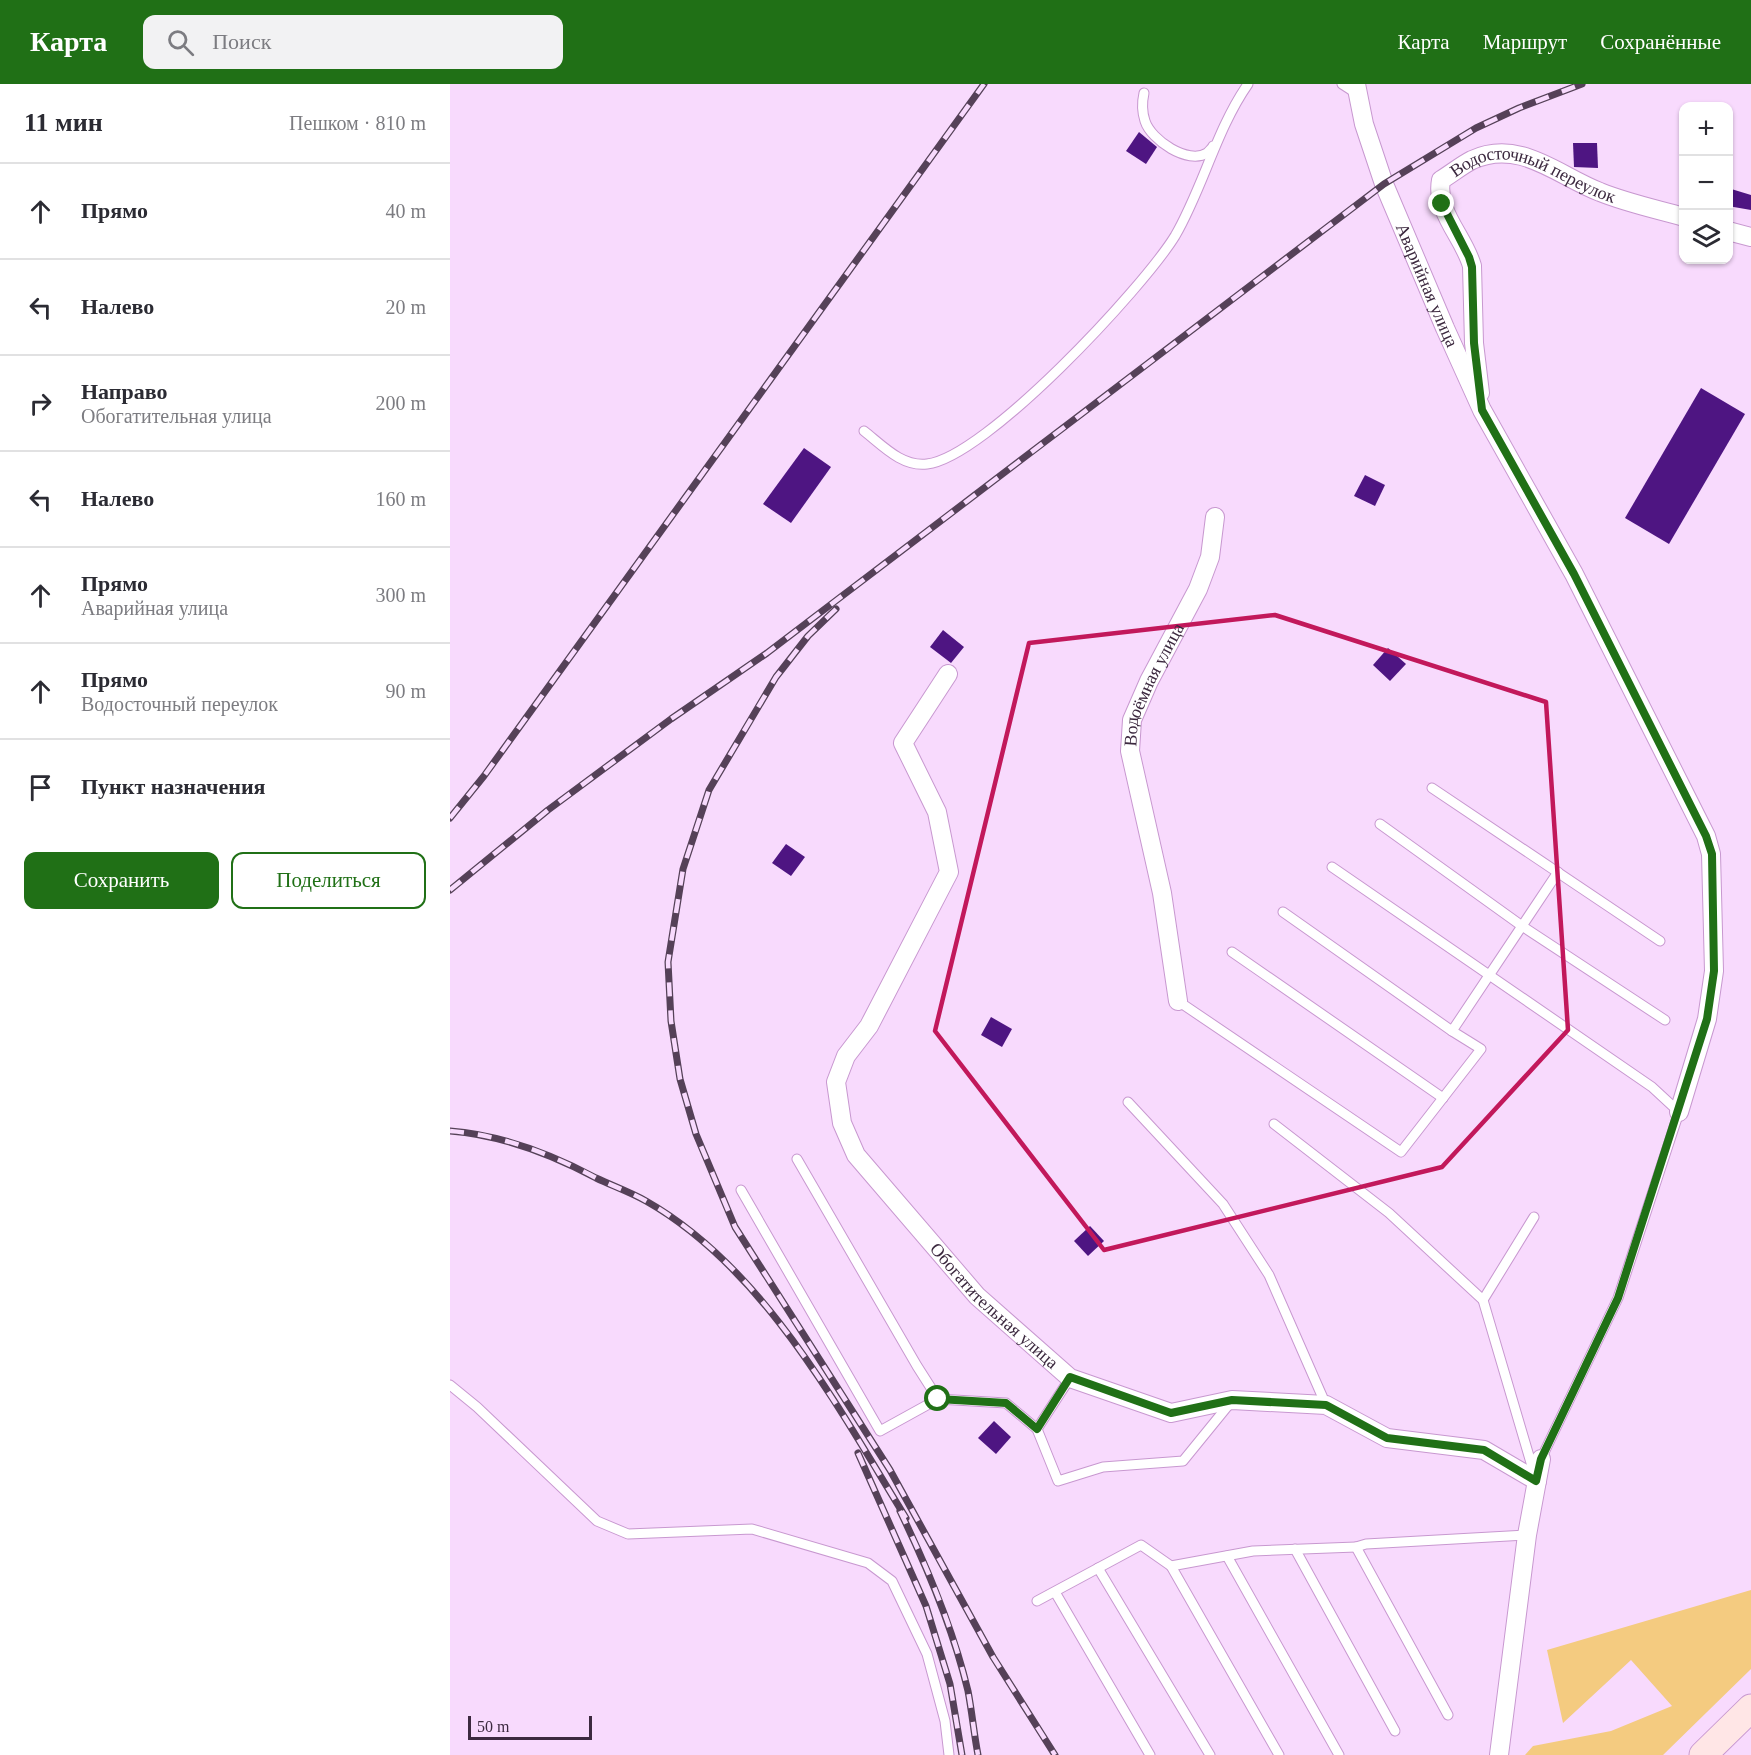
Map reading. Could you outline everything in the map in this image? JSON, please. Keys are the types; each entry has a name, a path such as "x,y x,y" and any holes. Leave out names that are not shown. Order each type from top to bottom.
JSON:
{"street":[{"name":"Аварийная улица","path":"1351,87 1384,184 1482,410 1580,584 1701,826 1712,854 1714,971 1707,1019 1679,1112"},
{"name":"Водосточный переулок","path":"1482,410 1474,343 1472,267 1442,204 1439,192 1442,180 1473,160 1497,153 1516,154 1533,158 1599,192 1679,216"},
{"path":"1733,232 1751,237"},
{"name":"Водоёмная улица","path":"1178,1001 1162,893 1130,751 1132,720 1149,681 1198,589 1210,557 1215,517"},
{"name":"Обогатительная улица","path":"948,674 903,743 937,812 950,872 869,1026 846,1056 836,1082 842,1123 856,1155 977,1296 1070,1377 1171,1413 1232,1400 1326,1405 1387,1438 1484,1450 1536,1481"},
{"path":"1499,1755 1527,1535 1541,1459"},
{"path":"1703,1755 1751,1708"}],"lane":[{"path":"864,431 895,456 912,464 926,464 939,461 962,450 1006,416 1102,327 1153,266 1185,216 1217,142 1248,84"},
{"path":"1144,93 1145,122 1168,147 1186,155 1199,155 1207,153 1217,142"},
{"path":"1432,788 1660,941"},
{"path":"1380,824 1522,926 1665,1020"},
{"path":"1332,867 1652,1087 1679,1112 1618,1298 1541,1459"},
{"path":"1452,1031 1558,872"},
{"path":"1178,1001 1401,1152 1481,1049 1283,912"},
{"path":"1232,952 1443,1098"},
{"path":"1128,1102 1223,1204 1269,1275 1326,1405"},
{"path":"1275,1124 1389,1213 1483,1300 1536,1481"},
{"path":"797,1159 938,1399"},
{"path":"741,1190 880,1431 938,1399 1006,1403 1037,1429 1058,1481 1103,1467 1183,1461 1232,1400"},
{"path":"1483,1300 1534,1217"},
{"path":"1037,1429 1070,1377"},
{"path":"450,1385 477,1407 597,1521 628,1534 752,1529 868,1563 892,1581 927,1654 945,1721 949,1755"},
{"path":"1171,1566 1253,1551 1356,1547 1366,1544 1527,1535"},
{"path":"1037,1601 1141,1545 1171,1566 1279,1755"},
{"path":"1356,1547 1448,1715"},
{"path":"1295,1550 1395,1731"},
{"path":"1227,1556 1339,1755"},
{"path":"1098,1568 1210,1755"},
{"path":"1055,1592 1150,1755"}],"highlighted area":[{"path":"1275,615 1546,702 1568,1030 1442,1167 1104,1250 935,1031 1029,643"}],"shaded area":[{"path":"1751,1590 1751,1669 1663,1755 1525,1755 1533,1746 1611,1731 1672,1706 1631,1660 1563,1723 1547,1650"}],"building":[{"path":"1139,132 1157,147 1146,164 1126,151"},
{"path":"1573,143 1597,143 1598,168 1574,167"},
{"path":"1733,190 1751,195 1751,210 1733,207"},
{"path":"1701,388 1745,414 1669,544 1625,518"},
{"path":"804,448 831,467 791,523 763,504"},
{"path":"1365,475 1385,485 1375,506 1354,496"},
{"path":"943,630 964,647 951,663 930,647"},
{"path":"1388,648 1406,664 1390,681 1373,665"},
{"path":"786,844 805,857 791,876 772,863"},
{"path":"991,1017 1012,1029 1002,1047 981,1035"},
{"path":"1090,1226 1104,1241 1088,1256 1074,1241"},
{"path":"994,1421 1011,1437 996,1454 978,1438"}],"railway":[{"path":"450,818 484,776 984,84"},
{"path":"450,890 548,810 671,719 767,653 1384,184 1476,128 1519,108 1582,84"},
{"path":"836,609 808,636 776,677 709,790 683,869 668,962 671,1021 680,1079 696,1134 735,1227 890,1470 993,1657 1055,1755"},
{"path":"450,1131 507,1141 562,1161 646,1201 688,1229 727,1263 762,1301 794,1343 825,1386 906,1518"},
{"path":"858,1453 926,1606 950,1684 962,1755"},
{"path":"900,1511 930,1577 955,1644 968,1691 978,1755"}],"route":[{"path":"938,1399 1006,1403 1037,1429 1070,1377 1171,1413 1232,1400 1326,1405 1387,1438 1484,1450 1536,1481 1541,1459 1618,1298 1707,1019 1714,971 1712,854 1706,836 1649,720 1574,574 1482,410 1474,343 1472,267 1442,204"}]}
